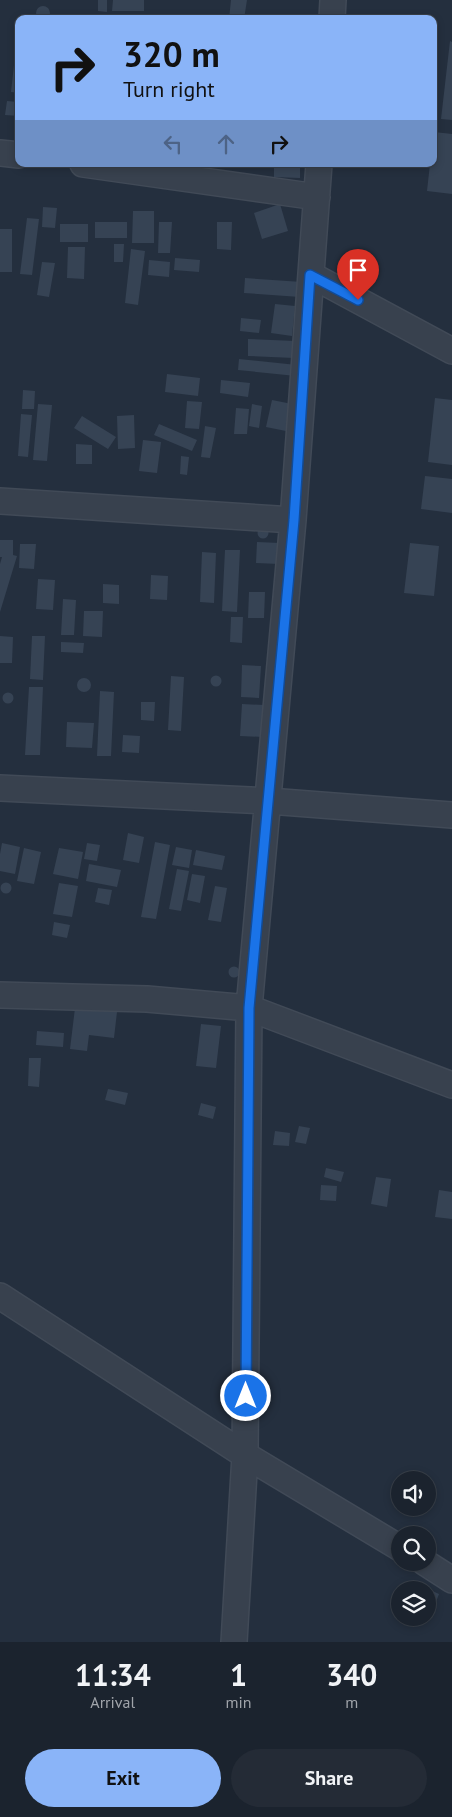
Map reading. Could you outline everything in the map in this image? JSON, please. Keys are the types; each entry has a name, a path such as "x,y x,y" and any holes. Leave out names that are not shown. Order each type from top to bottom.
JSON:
{"street":[{"path":"332,15 333,0"},
{"path":"0,153 15,155"},
{"path":"104,167 317,197"},
{"path":"234,1642 245,1455 249,1008 294,520 310,275 320,167"},
{"path":"310,275 452,351"},
{"path":"0,501 294,520"},
{"path":"0,788 269,801 452,815"},
{"path":"0,995 147,999 249,1008 452,1085"},
{"path":"0,1296 245,1455 391,1543"},
{"path":"436,1570 452,1580"}],"building":[{"path":"98,0 107,0 107,12 98,11"},
{"path":"113,0 144,0 144,11 112,11"},
{"path":"231,0 247,0 245,15 229,15"},
{"path":"43,6 49,10 49,15 37,15 36,13 38,8"},
{"path":"450,41 452,42 452,120 441,119"},
{"path":"14,65 15,65 15,92 11,92"},
{"path":"7,101 15,102 15,116 5,115"},
{"path":"437,132 452,134 452,194 427,191 430,167 437,167"},
{"path":"274,167 300,167 300,178 274,177"},
{"path":"280,204 288,231 262,239 254,213"},
{"path":"43,207 57,208 55,228 42,227"},
{"path":"133,211 154,211 154,243 132,243"},
{"path":"27,218 39,219 32,275 20,274"},
{"path":"95,222 127,222 127,238 95,238"},
{"path":"159,222 172,222 170,253 158,253"},
{"path":"217,222 232,222 231,250 217,249"},
{"path":"60,224 88,224 88,242 60,242"},
{"path":"0,229 12,229 12,272 0,272"},
{"path":"114,244 124,244 123,262 114,262"},
{"path":"68,247 85,247 84,279 67,278"},
{"path":"131,249 145,251 138,305 125,303"},
{"path":"175,258 200,260 199,272 174,270"},
{"path":"149,260 170,262 169,277 148,275"},
{"path":"42,262 55,263 49,297 37,295"},
{"path":"245,278 302,282 300,297 244,293"},
{"path":"275,304 295,306 292,336 271,333"},
{"path":"241,318 261,320 259,333 240,331"},
{"path":"248,339 295,341 294,358 248,356"},
{"path":"239,359 297,365 296,376 238,370"},
{"path":"167,374 200,378 198,396 165,392"},
{"path":"221,380 250,383 248,397 220,393"},
{"path":"23,390 35,391 34,409 22,409"},
{"path":"435,398 452,400 452,465 428,462"},
{"path":"272,400 292,404 286,431 266,427"},
{"path":"187,401 202,402 199,429 185,428"},
{"path":"38,404 52,405 47,461 33,460"},
{"path":"252,404 262,406 259,428 249,426"},
{"path":"236,408 249,409 247,434 234,434"},
{"path":"21,414 32,415 28,457 18,456"},
{"path":"134,415 135,448 118,449 117,416"},
{"path":"82,416 116,437 108,449 74,428"},
{"path":"159,424 197,440 192,451 154,435"},
{"path":"205,426 216,428 210,458 201,457"},
{"path":"143,440 161,442 157,473 139,471"},
{"path":"76,444 92,445 92,464 76,464"},
{"path":"181,456 189,457 187,475 180,474"},
{"path":"425,476 452,479 452,513 421,509"},
{"path":"261,528 265,528 268,533 267,537 261,538 258,535 258,531"},
{"path":"0,540 13,540 13,555 17,556 0,612 0,564 2,557 0,557"},
{"path":"257,542 280,543 279,564 256,563"},
{"path":"410,543 439,546 434,596 404,593"},
{"path":"20,544 36,544 34,569 19,568"},
{"path":"225,550 240,550 237,612 222,611"},
{"path":"202,552 216,553 214,603 200,602"},
{"path":"151,575 168,576 167,600 150,599"},
{"path":"38,579 55,580 53,610 36,609"},
{"path":"103,584 119,585 119,604 103,603"},
{"path":"249,592 265,592 264,618 248,618"},
{"path":"63,599 76,600 74,635 61,635"},
{"path":"84,611 103,611 102,637 83,636"},
{"path":"231,617 243,617 242,643 230,642"},
{"path":"0,636 13,637 12,663 0,663"},
{"path":"32,636 45,636 43,680 30,679"},
{"path":"61,642 84,643 83,653 61,652"},
{"path":"242,665 261,666 259,698 241,697"},
{"path":"216,675 222,681 216,687 210,681"},
{"path":"171,676 184,677 181,731 168,730"},
{"path":"81,678 87,678 91,685 87,692 81,692 77,688 77,682"},
{"path":"29,687 43,687 40,755 25,755"},
{"path":"100,691 114,692 111,756 97,756"},
{"path":"8,692 14,698 8,704 2,698"},
{"path":"141,702 155,702 154,721 141,720"},
{"path":"242,704 264,705 263,737 240,736"},
{"path":"67,722 94,723 92,748 66,747"},
{"path":"123,735 140,736 139,753 122,752"},
{"path":"128,833 144,837 139,863 123,860"},
{"path":"155,842 170,845 156,919 141,917"},
{"path":"2,843 20,847 15,874 0,871"},
{"path":"87,843 100,845 97,861 84,859"},
{"path":"176,847 192,850 189,868 172,865"},
{"path":"24,848 41,852 34,884 17,881"},
{"path":"59,848 83,852 78,879 53,874"},
{"path":"196,850 225,856 222,870 193,865"},
{"path":"89,864 121,870 117,887 86,881"},
{"path":"177,869 189,871 181,911 169,909"},
{"path":"192,874 205,876 200,903 187,900"},
{"path":"6,882 12,888 6,894 0,888"},
{"path":"59,883 78,886 72,917 53,914"},
{"path":"215,886 227,888 221,922 208,920"},
{"path":"98,888 112,890 109,905 95,902"},
{"path":"54,922 70,925 67,938 52,935"},
{"path":"234,966 240,972 234,978 228,972"},
{"path":"75,1008 117,1012 114,1038 89,1035 87,1051 70,1049"},
{"path":"201,1024 221,1026 216,1068 196,1066"},
{"path":"37,1031 64,1033 63,1047 36,1045"},
{"path":"29,1058 41,1058 39,1087 28,1086"},
{"path":"108,1089 128,1093 125,1105 105,1100"},
{"path":"201,1103 216,1107 213,1119 198,1115"},
{"path":"299,1126 310,1128 306,1144 295,1142"},
{"path":"275,1131 290,1133 289,1146 273,1145"},
{"path":"326,1168 344,1172 341,1182 324,1177"},
{"path":"376,1177 391,1179 387,1207 371,1204"},
{"path":"321,1185 337,1186 336,1201 320,1200"},
{"path":"439,1190 452,1192 452,1219 435,1217"}],"route":[{"path":"246,1396 249,1008 294,520 310,275 358,300"}]}
